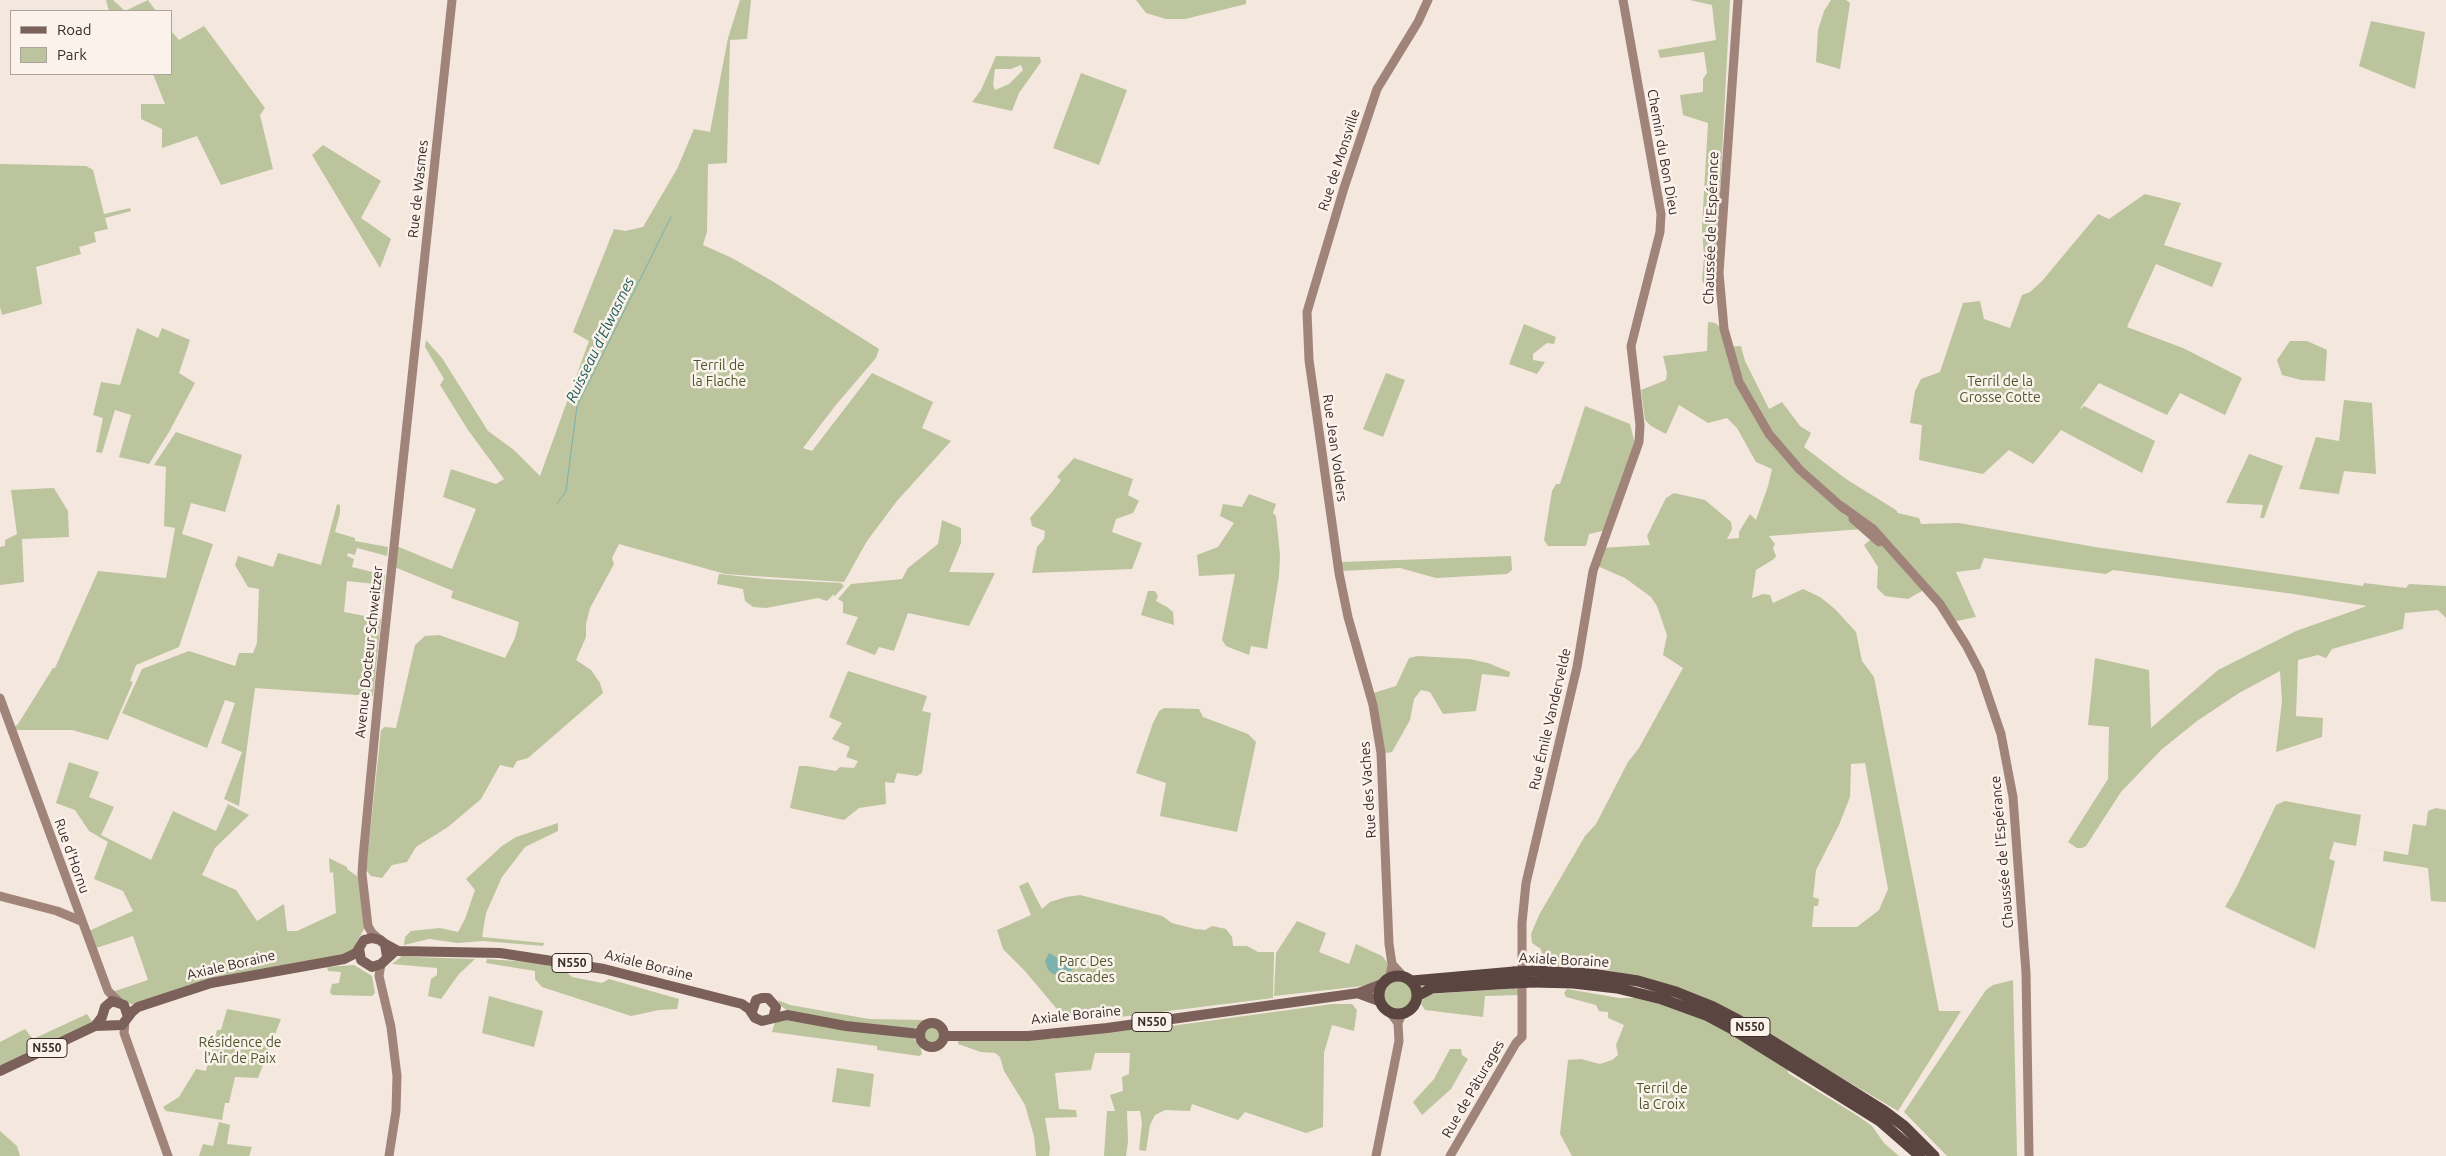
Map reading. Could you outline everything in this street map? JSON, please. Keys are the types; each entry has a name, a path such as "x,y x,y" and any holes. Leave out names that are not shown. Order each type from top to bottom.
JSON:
{"highway":[{"name":"Axiale Boraine","path":"1386,980 1592,974 1638,982 1676,992 1711,1006 1738,1020 1884,1111 1904,1126 1934,1156"},
{"name":"Axiale Boraine","path":"1534,976 1617,988 1662,999 1706,1015 1741,1034 1880,1120 1920,1156"},
{"name":"Axiale Boraine","path":"1380,1001 1390,1012 1400,1018 1413,1007 1417,996 1432,988 1513,977"},
{"path":"1407,978 1417,996"},
{"path":"1380,1001 1379,990 1386,980"}],"main road":[{"name":"Axiale Boraine","path":"138,1008 233,978 344,959 352,956 360,946 372,938 383,942"},
{"path":"383,942 398,952"},
{"path":"383,942 384,961"},
{"path":"360,946 359,956 365,964"},
{"name":"Axiale Boraine","path":"365,964 384,961 398,952 465,951 539,957 604,969 742,1004"},
{"name":"N550","path":"344,959 365,964"},
{"name":"Axiale Boraine","path":"787,1015 846,1026 920,1034 922,1041 931,1047 939,1046 945,1036 1060,1034 1359,993 1386,980"},
{"name":"Axiale Boraine","path":"1359,993 1380,1001"},
{"name":"N550","path":"756,1000 768,998 787,1015"},
{"path":"742,1004 756,1000"},
{"path":"752,1012 752,1006 756,1000"},
{"path":"95,1026 112,1001 138,1008"},
{"path":"122,1003 126,1019"},
{"name":"N550","path":"742,1004 752,1012 755,1018 762,1022 787,1015"},
{"path":"773,1018 776,1007"},
{"name":"N550","path":"0,1071 95,1026 116,1028 138,1008"},
{"path":"105,1009 104,1020 116,1028"},
{"path":"920,1034 924,1025 934,1023 943,1029 945,1036"}],"street":[{"name":"Rue de Wasmes","path":"412,381 452,0"},
{"name":"Rue de Monsville","path":"1307,340 1307,312 1314,284 1377,89 1428,0"},
{"name":"Chemin du Bon Dieu","path":"1623,0 1661,214 1660,232 1631,346 1640,425"},
{"name":"Chaussée de l'Espérance","path":"1738,0 1719,273 1724,329 1739,382 1769,434 1800,470 1841,506 1863,529 1890,550 1927,587 1958,632 1980,672 2001,734 2013,797 2025,963 2029,1156"},
{"name":"Rue Jean Volders","path":"1307,340 1337,558"},
{"name":"Avenue Docteur Schweitzer","path":"368,926 362,874 367,812 412,381"},
{"name":"Rue Émile Vandervelde","path":"1522,1037 1522,923 1526,884 1577,667 1593,571 1639,442 1640,425"},
{"name":"Rue des Vaches","path":"1337,558 1348,617 1373,705 1381,756 1389,944 1392,964 1386,980"},
{"name":"Rue d'Hornu","path":"0,698 108,991"},
{"path":"0,896 60,912 81,921"},
{"path":"60,912 78,911"},
{"path":"368,926 372,933 383,942"},
{"path":"360,946 368,926"},
{"path":"384,961 379,976 391,1027 397,1076 396,1111 390,1156"},
{"path":"365,964 379,976"},
{"path":"1392,964 1407,978"},
{"path":"108,991 122,1003"},
{"path":"105,1009 108,991"},
{"path":"1376,1156 1399,1046 1400,1018"},
{"path":"116,1028 168,1156"},
{"name":"Rue de Pâturages","path":"1450,1156 1516,1043 1522,1037"}],"green space":[{"path":"106,0 113,0 124,10 109,10"},
{"path":"148,0 155,10 127,10"},
{"name":"Terril de la Flache","path":"740,0 751,0 747,39 730,40 727,163 708,164 707,232 703,245 732,258 772,281 879,349 876,358 835,406 803,448 812,451 872,373 933,402 922,428 951,441 897,501 867,541 844,582 725,574 619,544 612,558 614,564 590,608 586,624 586,637 576,660 591,670 600,683 603,693 528,758 517,761 513,768 500,765 481,799 448,827 416,847 407,862 392,865 382,878 371,876 366,870 381,730 385,727 396,728 415,645 425,636 439,635 505,658 515,638 519,622 451,598 453,591 392,566 394,545 452,569 476,509 443,497 451,469 496,484 504,479 468,430 440,385 444,379 425,347 426,340 442,358 488,431 514,450 540,476 589,341 573,332 614,229 625,231 643,227 677,169 694,129 710,132 728,38"},
{"path":"1136,0 1246,0 1246,4 1185,19 1166,19 1146,13"},
{"path":"1690,0 1730,0 1715,292 1709,294 1702,280 1704,258 1702,227 1708,123 1683,115 1680,95 1703,92 1703,79 1707,73 1704,52 1660,58 1658,50 1716,40 1712,5"},
{"path":"1831,0 1846,0 1850,3 1840,69 1816,62 1818,30 1824,11"},
{"path":"2371,21 2425,32 2415,89 2359,66"},
{"path":"204,26 265,108 260,115 273,169 221,185 197,136 162,148 162,129 141,119 141,104 165,104 153,75 172,75 172,32 179,40"},
{"path":"996,56 1040,57 1041,62 1019,93 1012,111 972,102 981,90","holes":["1021,65 1023,70 1009,84 995,90 993,85 995,69 1011,69"]},
{"path":"1081,73 1127,90 1099,165 1053,148"},
{"path":"323,145 381,181 361,218 391,239 380,268 312,155"},
{"path":"0,164 86,166 93,170 104,214 130,208 131,211 105,218 108,229 94,232 96,242 79,247 81,254 36,267 42,304 2,315 0,307"},
{"name":"Terril de la Grosse Cotte","path":"2145,194 2181,203 2164,245 2222,263 2212,287 2156,264 2127,327 2183,348 2242,378 2225,415 2180,393 2167,415 2099,383 2079,410 2084,406 2155,441 2142,473 2061,430 2033,464 2009,450 1983,474 1919,460 1922,425 1910,423 1915,391 1921,379 1940,372 1963,303 1980,301 1984,319 2010,328 2022,295 2030,292 2042,281 2098,214 2109,219"},
{"path":"1708,322 1715,323 1724,330 1728,347 1741,346 1745,361 1769,409 1782,402 1800,426 1811,433 1804,447 1846,479 1898,513 1919,518 1921,524 1959,523 2095,547 2363,586 2364,583 2406,588 2409,584 2446,586 2446,618 2438,610 2405,613 2403,629 2332,649 2326,658 2318,655 2298,660 2296,716 2323,718 2322,737 2276,752 2282,701 2280,671 2239,693 2197,721 2161,750 2121,792 2086,846 2077,848 2068,842 2108,779 2109,727 2088,725 2095,658 2149,670 2151,728 2218,670 2296,631 2367,606 2294,594 2113,570 2106,574 1984,558 1980,569 1956,572 1976,617 1952,622 1927,588 1908,599 1885,596 1877,588 1878,567 1864,545 1873,538 1863,529 1769,536 1775,544 1773,548 1776,556 1756,570 1752,598 1763,594 1770,595 1773,603 1803,589 1820,597 1835,609 1856,632 1862,661 1874,677 1939,1011 1961,1011 1898,1111 1772,1037 1631,975 1602,969 1544,965 1541,949 1532,943 1531,934 1539,915 1585,836 1596,824 1628,762 1639,748 1683,668 1663,655 1667,635 1657,606 1651,597 1625,578 1595,565 1600,548 1650,545 1647,536 1666,498 1674,493 1705,500 1731,522 1732,529 1727,539 1739,538 1739,532 1750,514 1756,520 1768,486 1772,469 1756,462 1737,428 1727,418 1708,423 1679,405 1666,434 1651,426 1645,420 1641,390 1666,380 1667,373 1663,356 1707,351","holes":["1865,763 1888,889 1879,910 1857,927 1812,927 1814,906 1818,906 1819,899 1813,897 1816,870 1839,825 1850,797 1851,764"]},
{"path":"1524,324 1556,337 1554,344 1547,343 1533,354 1533,360 1545,362 1537,374 1509,364"},
{"path":"137,328 158,338 162,328 190,340 179,373 195,383 169,432 149,464 119,457 131,415 115,410 102,453 96,452 103,418 93,415 101,382 120,385"},
{"path":"2290,341 2307,341 2327,350 2325,381 2301,380 2282,375 2277,360"},
{"path":"1386,373 1405,380 1383,437 1363,429"},
{"path":"2344,400 2372,403 2376,474 2344,471 2339,494 2299,489 2316,437 2339,441"},
{"path":"1585,406 1630,424 1634,440 1639,442 1607,530 1589,534 1586,546 1548,546 1544,540 1552,491 1556,484 1560,484"},
{"path":"176,432 242,455 225,512 191,503 182,534 213,544 179,647 136,665 130,681 133,682 108,740 72,730 11,730 18,724 53,668 55,668 98,571 166,578 175,528 164,526 166,467 154,465"},
{"path":"2249,454 2283,466 2264,518 2260,518 2263,505 2226,503"},
{"path":"1074,458 1133,479 1128,495 1139,501 1133,513 1116,519 1112,532 1142,543 1132,569 1032,573 1037,547 1044,539 1045,531 1032,526 1030,518 1061,480 1057,477"},
{"path":"54,488 68,511 69,537 22,539 24,582 0,585 0,547 5,546 5,540 17,534 11,490"},
{"path":"1249,494 1276,504 1273,513 1276,516 1280,555 1279,576 1267,649 1251,646 1249,655 1226,646 1222,640 1235,574 1199,576 1197,555 1218,547 1234,523 1220,516 1223,504 1242,507"},
{"path":"337,504 340,505 340,513 335,532 355,538 355,541 388,547 387,556 357,548 355,555 348,553 347,556 354,559 352,567 385,575 383,594 372,593 375,584 347,581 344,612 381,619 373,696 255,688 239,806 224,799 242,752 221,743 235,703 225,700 207,748 122,713 142,669 189,651 235,666 239,653 253,653 257,643 259,589 248,587 235,565 238,556 273,567 278,553 321,565"},
{"path":"942,520 961,528 961,543 949,572 995,573 969,626 908,613 894,651 879,647 875,655 846,644 858,617 843,613 843,602 838,599 851,584 902,579 908,568 938,544"},
{"path":"1511,556 1512,570 1507,574 1436,578 1400,568 1342,571 1342,562"},
{"path":"719,574 766,579 841,583 844,586 834,597 834,594 827,601 818,598 766,608 753,607 745,601 743,589 717,584"},
{"path":"1148,591 1155,591 1158,596 1156,601 1173,612 1174,625 1141,615"},
{"path":"1418,656 1469,659 1488,663 1510,672 1509,677 1482,674 1476,711 1443,714 1430,692 1421,690 1414,699 1410,720 1392,752 1385,753 1370,694 1396,686 1409,658"},
{"path":"848,671 927,696 922,711 931,713 922,773 917,776 897,773 894,783 885,782 886,804 859,808 844,820 790,808 799,766 836,771 840,767 854,768 858,761 846,757 850,747 832,739 842,723 829,717"},
{"path":"1164,708 1199,709 1203,717 1248,734 1256,742 1237,832 1160,816 1166,783 1136,773 1153,723 1159,711"},
{"path":"69,762 99,772 89,797 114,807 101,835 151,860 173,811 216,831 228,804 249,815 215,848 202,875 236,890 257,921 284,904 287,931 297,931 336,913 333,872 330,873 329,858 347,867 358,877 360,883 365,927 352,951 345,955 135,1005 128,1003 112,992 148,980 133,936 96,948 89,931 133,911 123,891 94,879 108,842 89,831 75,810 56,803"},
{"path":"2285,801 2361,815 2356,846 2334,842 2329,859 2335,861 2315,949 2225,907 2276,805"},
{"path":"2436,808 2446,810 2446,902 2431,901 2428,868 2383,861 2384,851 2362,847 2408,855 2413,824 2426,826 2428,811"},
{"path":"558,823 558,831 525,847 502,877 486,913 482,937 544,943 543,946 483,941 458,943 429,939 404,945 405,937 411,931 440,928 458,932 465,919 475,890 466,879 502,846 516,837"},
{"name":"Parc Des Cascades","path":"1028,882 1042,909 1050,902 1080,895 1162,916 1172,923 1195,929 1205,930 1212,926 1226,929 1232,937 1233,946 1247,946 1258,952 1274,952 1273,998 1112,1018 1061,1014 1025,971 1003,949 997,930 1031,915 1019,886"},
{"path":"1297,921 1326,933 1319,952 1349,964 1356,944 1382,956 1387,962 1388,972 1378,982 1363,986 1274,996 1276,953"},
{"path":"402,956 475,959 459,974 441,999 428,996 431,979 437,975 437,968 392,964"},
{"path":"487,959 530,962 562,968 572,977 602,983 609,979 679,999 677,1009 659,1010 631,1016 542,987 535,979 535,971 486,963"},
{"path":"354,965 372,976 375,993 372,996 332,995 330,992 332,984 339,983 341,972 328,971 327,967"},
{"path":"1398,979 1404,980 1409,984 1413,989 1413,1001 1409,1006 1404,1010 1398,1011 1392,1010 1387,1006 1383,1001 1382,995 1383,989 1387,984 1392,980"},
{"path":"2013,980 2017,1156 1947,1156 1904,1112 1986,990 1993,985"},
{"path":"1520,988 1519,995 1485,996 1483,1017 1425,1010 1421,1004 1423,999 1430,994"},
{"name":"Terril de la Croix","path":"1567,989 1619,998 1641,998 1698,1015 1787,1067 1788,1073 1858,1116 1872,1126 1884,1143 1899,1156 1572,1156 1560,1134 1568,1060 1581,1059 1600,1064 1612,1060 1618,1055 1616,1045 1624,1025 1608,1018 1608,1012 1599,1011 1596,1005 1566,997 1564,993"},
{"path":"489,996 543,1011 534,1047 482,1033"},
{"path":"778,1000 790,1005 869,1019 924,1020 917,1027 911,1029 913,1038 920,1045 922,1054 919,1056 877,1050 877,1046 772,1032 775,1022 788,1011 781,1006"},
{"path":"1332,1004 1352,1004 1357,1010 1354,1031 1332,1025 1324,1053 1323,1127 1306,1133 1245,1112 1238,1120 1192,1104 1190,1111 1165,1110 1155,1115 1150,1125 1146,1151 1139,1150 1142,1123 1140,1111 1127,1111 1128,1142 1126,1156 1104,1156 1107,1111 1115,1111 1110,1095 1123,1091 1122,1077 1129,1074 1130,1053 1095,1053 1091,1070 1055,1073 1059,1109 1076,1110 1077,1117 1045,1118 1050,1148 1049,1156 1036,1156 1034,1136 1025,1105 1004,1071 1000,1057 995,1053 981,1052 958,1044 958,1039 1054,1039 1057,1036 1170,1023 1171,1026"},
{"name":"Résidence de l'Air de Paix","path":"227,1009 281,1019 258,1078 235,1077 229,1103 225,1103 222,1120 166,1111 163,1107 179,1097 196,1069 206,1071 217,1030 221,1030"},
{"path":"87,1014 95,1026 0,1070 0,1042 25,1029 33,1039"},
{"path":"928,1026 936,1026 941,1031 939,1042 928,1044 923,1039 923,1031"},
{"path":"1450,1049 1461,1049 1462,1055 1468,1059 1451,1089 1422,1115 1413,1102 1434,1079"},
{"path":"837,1068 874,1074 870,1107 832,1102"},
{"path":"219,1122 230,1125 227,1144 252,1147 249,1156 199,1156 203,1144 213,1146"},
{"path":"0,1131 17,1146 20,1156 0,1156"}],"water":[{"path":"1049,953 1061,960 1072,959 1074,965 1071,971 1066,975 1053,974 1048,970 1045,961"}],"waterway":[{"name":"Ruisseau d'Elwasmes","path":"557,504 566,491 577,406 671,217"}]}
